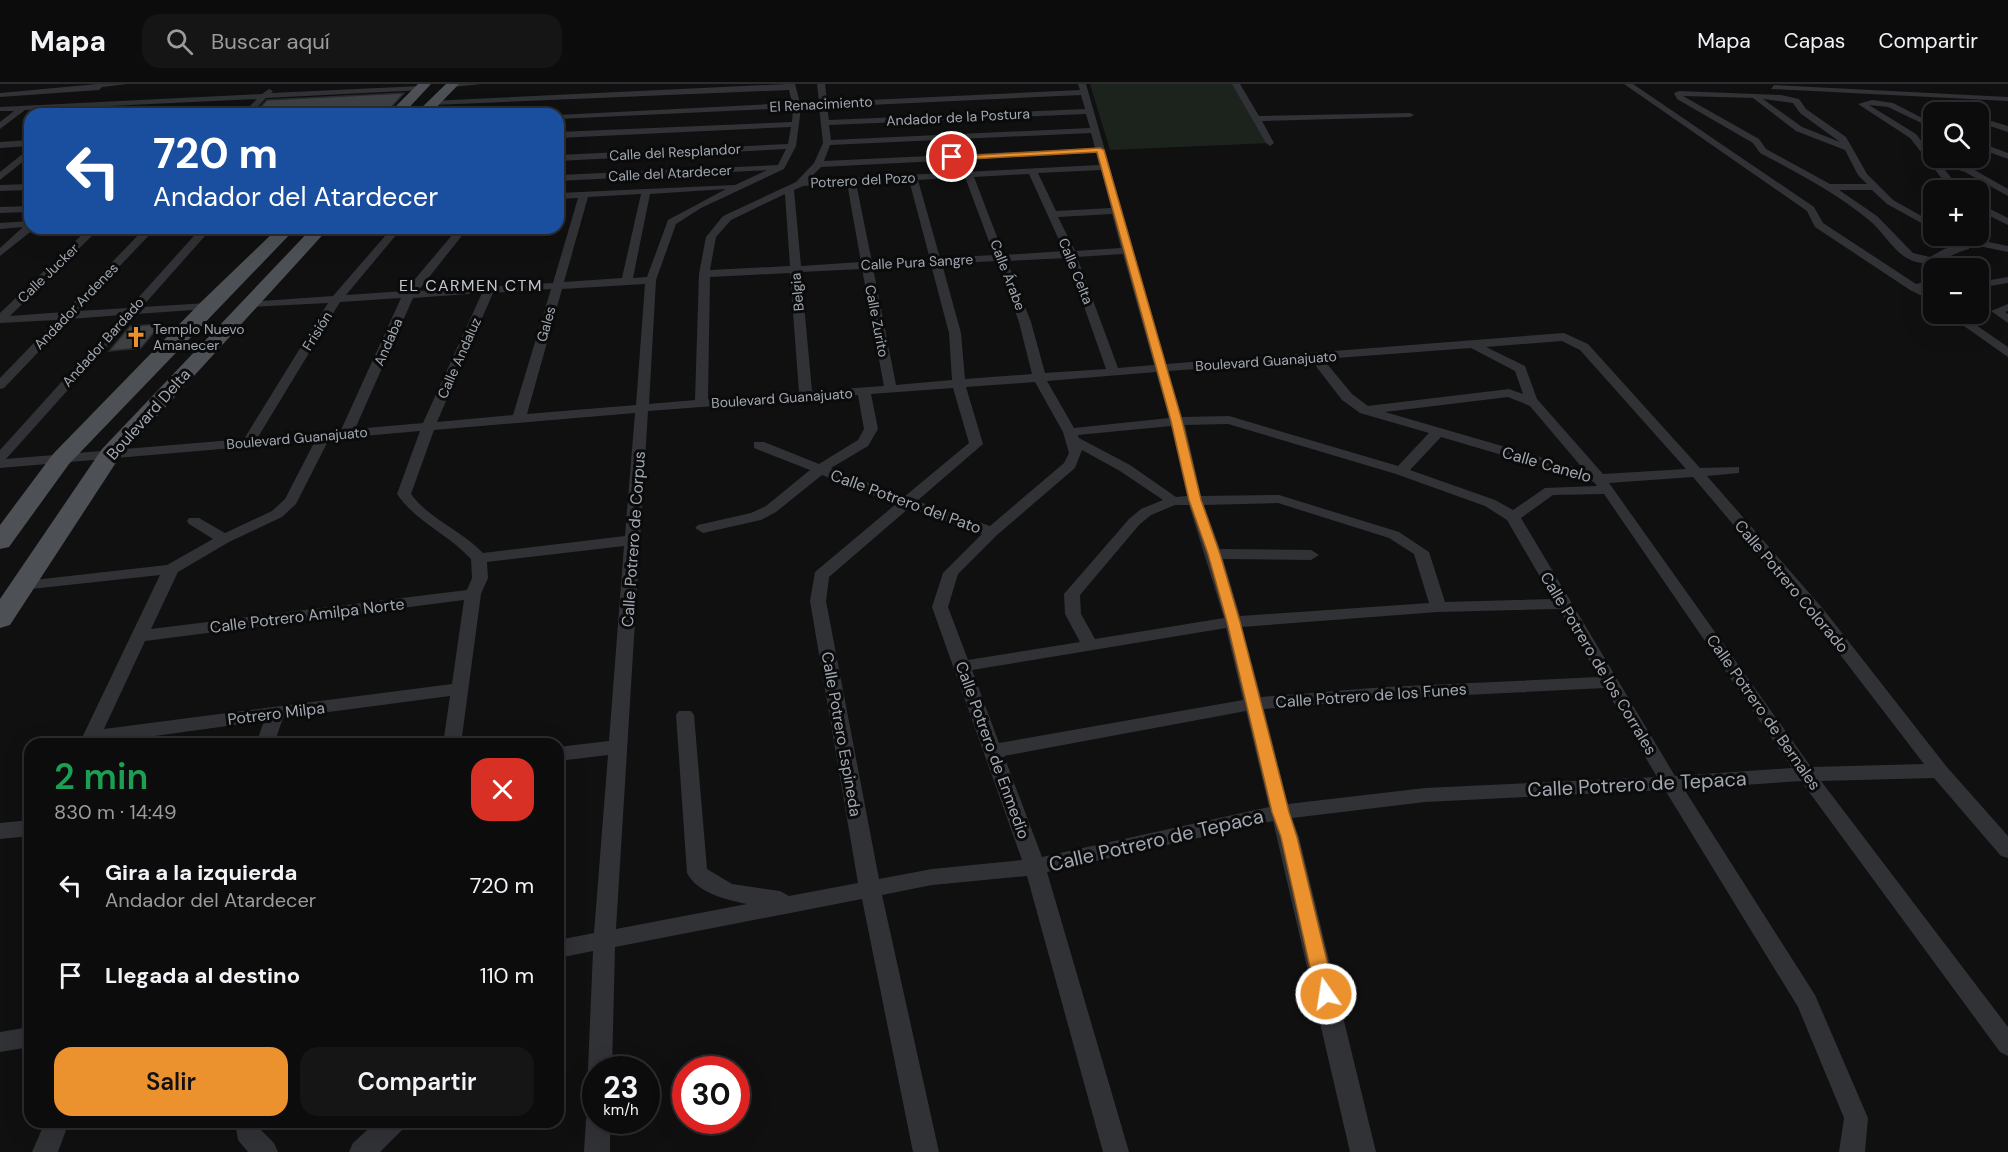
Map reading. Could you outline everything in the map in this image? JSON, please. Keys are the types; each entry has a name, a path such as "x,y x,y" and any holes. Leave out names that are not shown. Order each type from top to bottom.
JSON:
{"main road":[{"path":"428,108 452,85"},
{"path":"401,108 423,86"},
{"name":"Boulevard Delta","path":"0,542 61,459 208,306 282,234"},
{"name":"Boulevard Delta","path":"0,619 110,454 315,234"}],"street":[{"path":"0,95 123,84"},
{"path":"252,108 266,95 273,84"},
{"path":"452,85 478,84"},
{"path":"591,115 602,84"},
{"path":"702,404 700,354 705,310 704,274 711,237 720,225 736,212 796,185 818,164 827,143 827,123 822,104 821,84"},
{"path":"1236,84 1270,143"},
{"path":"1628,84 1811,209 1819,225 1923,291"},
{"path":"1734,85 2008,99"},
{"path":"81,108 101,86"},
{"path":"0,110 87,103 423,86"},
{"path":"432,104 791,86 798,111 792,146 781,167"},
{"path":"1083,88 1161,370 1171,421 1214,554 1233,622 1280,812 1289,837 1363,1152"},
{"name":"El Renacimiento","path":"564,117 1083,88"},
{"path":"1923,221 1890,202 1863,175 1843,139 1803,111 1796,101 1781,97 1677,94 1756,141 1759,148 1869,214 1887,230 1900,250 1911,257 1932,260 1953,246"},
{"path":"931,95 952,157"},
{"path":"1693,103 1694,98 1707,95"},
{"path":"1756,98 1805,132 1849,148"},
{"path":"1923,122 1896,106 1875,102 1862,104 1913,136 1923,147"},
{"path":"0,126 24,108"},
{"name":"Andador de la Postura","path":"827,123 1090,111"},
{"path":"1257,119 1410,115"},
{"path":"1989,123 2008,129"},
{"path":"564,138 580,146 795,124"},
{"path":"827,143 1095,130"},
{"path":"1913,136 1923,135"},
{"path":"0,145 24,143"},
{"path":"571,178 580,146"},
{"name":"Calle del Resplandor","path":"564,155 580,146 792,146"},
{"path":"1989,149 2008,156"},
{"path":"818,164 1100,150"},
{"path":"0,177 24,156"},
{"path":"13,166 24,165"},
{"name":"Calle del Atardecer","path":"564,178 781,167"},
{"name":"Calle Potrero de Corpus","path":"600,1056 604,942 633,540 649,408 651,280 672,222 698,206 746,186 781,167"},
{"name":"Potrero del Pozo","path":"796,185 850,180 1104,167"},
{"path":"1938,168 1947,180"},
{"path":"1961,168 2008,193"},
{"name":"Calle Celta","path":"1032,171 1071,254 1114,373"},
{"name":"Calle Árabe","path":"968,174 1025,322 1040,379"},
{"path":"602,176 628,192"},
{"path":"913,177 955,333 959,385"},
{"path":"761,178 796,185"},
{"name":"Calle Zurito","path":"850,180 891,390"},
{"name":"Belgia","path":"796,185 795,269 806,397"},
{"path":"564,196 746,186"},
{"path":"0,188 24,187"},
{"path":"1823,187 1875,187"},
{"path":"627,281 646,191"},
{"name":"Gales","path":"519,419 584,194"},
{"path":"0,210 24,209"},
{"path":"1051,214 1118,211"},
{"path":"1989,212 2008,222"},
{"path":"0,226 24,226"},
{"path":"0,253 24,231"},
{"name":"Calle Jucker","path":"0,319 89,234"},
{"name":"Andador Ardenes","path":"0,385 145,234"},
{"name":"Andador Bardado","path":"0,458 201,234"},
{"name":"Frisión","path":"248,443 336,299 392,234"},
{"name":"Andaba","path":"346,434 409,294 458,234"},
{"path":"1984,246 2008,251"},
{"name":"Calle Pura Sangre","path":"704,274 1129,251"},
{"path":"1989,273 2008,277"},
{"path":"1989,282 2008,277"},
{"path":"249,304 651,280"},
{"name":"Calle Andaluz","path":"479,558 463,541 407,501 404,494 428,427 489,290"},
{"path":"0,319 208,306"},
{"path":"2008,308 1997,311 2008,320"},
{"path":"1967,324 2008,353"},
{"name":"Boulevard Guanajuato","path":"0,464 649,408 1564,337"},
{"name":"Calle Potrero Colorado","path":"1564,337 1584,346 1640,412 1697,473 1818,614 1939,771 2008,850"},
{"path":"1473,344 1516,364 1521,369 1531,399"},
{"name":"Calle Canelo","path":"1316,358 1347,397 1365,410 1571,471 1603,484 1734,470"},
{"path":"1040,379 1077,440 1142,477 1173,501"},
{"name":"Calle Potrero Espineda","path":"926,1152 870,889 818,601 818,587 821,575 904,502 976,444 959,385"},
{"path":"703,528 756,517 771,509 820,470 863,443 871,429 864,392"},
{"path":"1365,410 1509,393 1531,399"},
{"name":"Calle Potrero de Bernales","path":"1531,399 1603,484 1806,774 2008,1045"},
{"name":"Calle Potrero de los Corrales","path":"1171,421 1229,420 1401,471 1490,503 1513,518 1670,783 1807,1002 1856,1118 1852,1152"},
{"path":"1077,440 1171,421"},
{"path":"1077,440 1171,421"},
{"path":"1401,471 1438,432"},
{"path":"22,585 171,569 224,539 278,514 291,501 324,436"},
{"name":"Calle Potrero de Enmedio","path":"1077,440 1076,453 1070,465 992,532 951,573 940,607 1035,867 1116,1152"},
{"name":"Calle Potrero del Pato","path":"759,445 904,502 992,532"},
{"path":"1513,518 1571,471"},
{"path":"1550,490 1603,484"},
{"path":"1090,645 1072,613 1070,603 1072,594 1134,522 1146,512 1173,501 1279,499 1394,535 1421,552 1438,607"},
{"path":"194,521 224,539"},
{"path":"453,738 473,594 480,578 479,558 633,540"},
{"path":"1214,554 1311,555"},
{"path":"91,738 171,569"},
{"name":"Calle Potrero Amilpa Norte","path":"141,636 473,594"},
{"path":"963,666 1233,622 1438,607 1566,604"},
{"name":"Calle Potrero de los Funes","path":"992,751 1253,704 1385,693 1611,682"},
{"name":"Potrero Milpa","path":"109,738 276,712 459,689"},
{"path":"267,738 276,712"},
{"path":"685,715 697,873 712,886 743,897 804,901"},
{"path":"564,753 618,747"},
{"name":"Calle Potrero de Tepaca","path":"564,948 932,877 1035,867 1280,812 1425,795 1806,774 1939,771"},
{"path":"0,831 24,829"},
{"path":"0,1042 24,1038"},
{"path":"45,1152 55,1128"},
{"path":"247,1128 247,1132 265,1152"},
{"path":"362,1152 387,1128"},
{"path":"597,1152 598,1134"}],"shaded area":[{"path":"1090,84 1236,84 1270,143 1110,150"}],"building":[{"path":"404,93 390,108 260,108 267,100"},
{"name":"Templo Nuevo Amanecer","path":"161,324 141,348 109,351 130,326"}],"place":[{"name":"Templo Nuevo Amanecer","path":"136,337"}],"district":[{"name":"EL CARMEN CTM","path":"471,285"}],"route":[{"path":"952,157 1100,150 1142,305 1177,421 1195,500 1214,554 1233,622 1280,812 1289,837 1326,994"}]}
